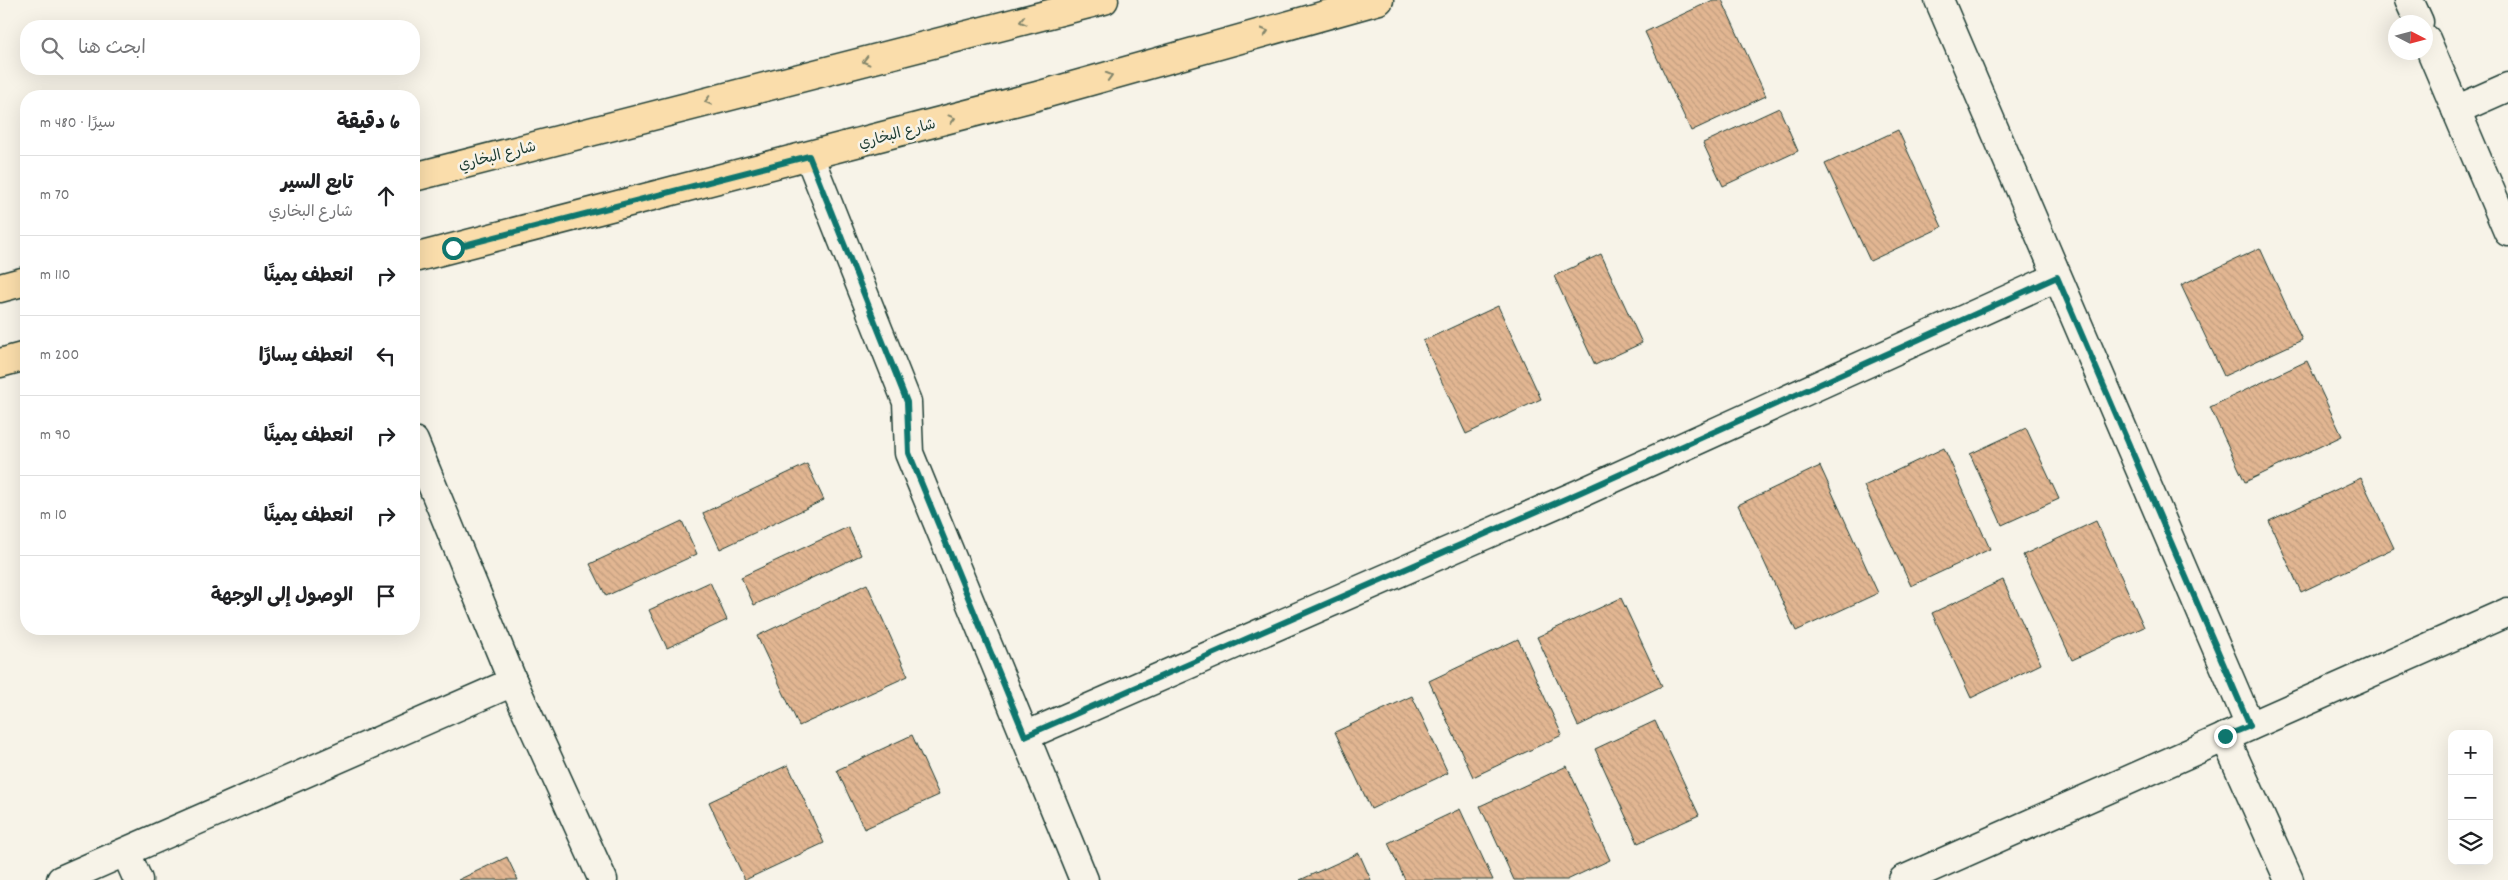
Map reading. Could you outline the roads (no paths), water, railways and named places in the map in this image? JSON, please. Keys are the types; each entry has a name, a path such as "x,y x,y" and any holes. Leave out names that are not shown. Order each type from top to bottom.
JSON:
{"main road":[{"name":"شارع البخاري","path":"420,175 1104,0"},
{"name":"شارع البخاري","path":"420,256 1037,96 1379,0"},
{"path":"0,288 20,283"},
{"path":"0,363 20,358"}],"street":[{"path":"1938,0 2250,726"},
{"path":"2409,0 2415,15"},
{"path":"2433,56 2508,232"},
{"path":"2456,110 2508,87"},
{"path":"809,156 907,402 909,453 1084,880"},
{"path":"1025,736 1590,488 2057,277"},
{"path":"420,456 513,682 603,880"},
{"path":"1903,880 2508,612"},
{"path":"61,880 513,682"},
{"path":"2225,736 2289,880"},
{"path":"126,853 138,880"}]}
